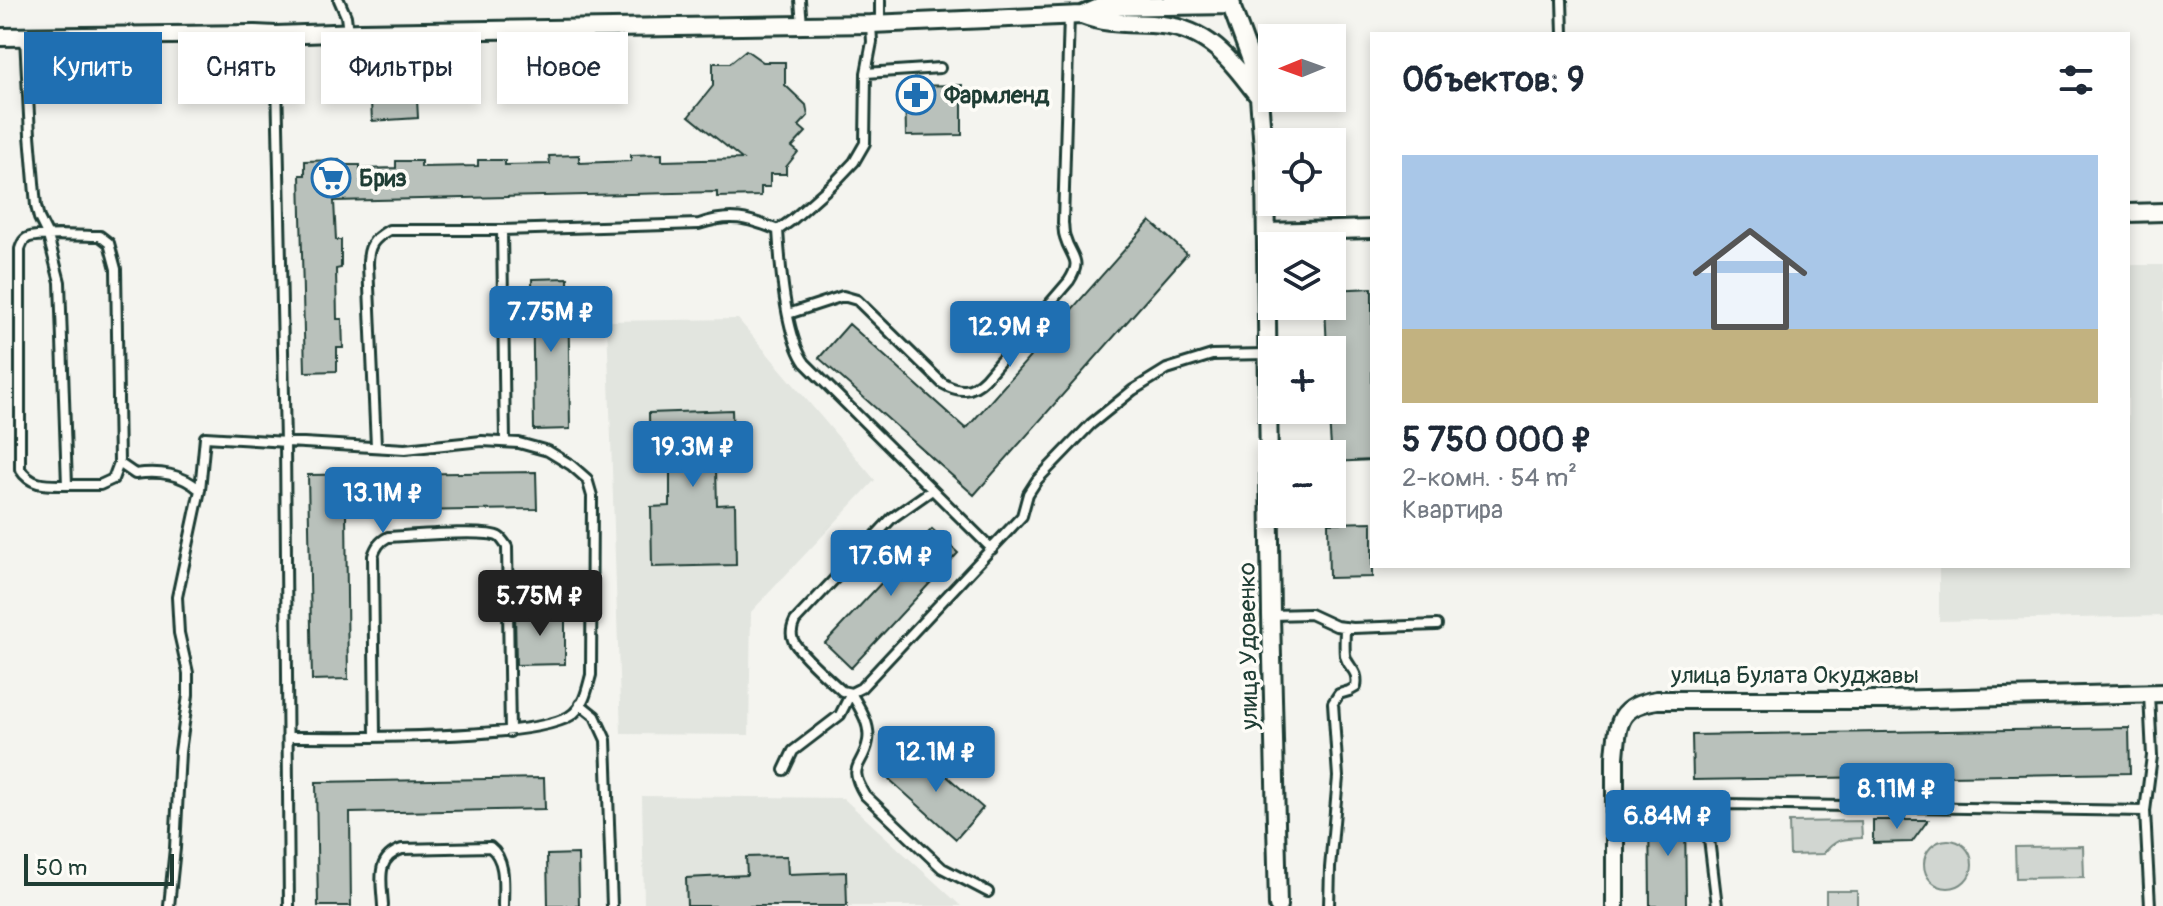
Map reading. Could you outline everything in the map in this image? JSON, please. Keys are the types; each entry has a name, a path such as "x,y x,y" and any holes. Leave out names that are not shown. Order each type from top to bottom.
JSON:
{"street":[{"path":"414,32 876,24 1101,7 1230,3"},
{"name":"улица Удовенко","path":"1230,3 1251,60 1258,92"},
{"path":"1073,10 1100,22 1164,25 1207,39 1231,62 1258,96"},
{"path":"1207,39 1241,31"},
{"path":"0,37 24,37"},
{"name":"улица Удовенко","path":"1260,112 1266,232"},
{"path":"2130,213 2163,212"},
{"path":"1266,232 1370,229"},
{"name":"улица Удовенко","path":"1268,424 1278,906"},
{"name":"улица Булата Окуджавы","path":"1615,906 1617,733 1625,712 1638,703 1657,700 1887,700 2156,693"}],"lane":[{"path":"339,0 349,32"},
{"path":"800,0 802,26"},
{"path":"778,230 835,182 854,162 865,143 866,73 880,0"},
{"path":"1562,0 1563,32"},
{"path":"788,314 843,296 857,300 942,383 966,391 977,387 985,379 1075,270 1076,259 1065,237 1063,223 1073,10"},
{"path":"866,73 940,68"},
{"path":"28,104 36,206 48,236 60,282 67,485"},
{"path":"278,104 285,442 289,906"},
{"path":"376,446 368,264 371,243 389,230 699,224 733,216 778,230"},
{"path":"502,230 505,441"},
{"path":"778,230 791,335 797,353 992,549"},
{"path":"31,236 100,236 109,243 113,253 116,269 119,463 113,479 100,485 33,483 25,478 20,469 19,256 22,243 31,236"},
{"path":"784,770 793,751 840,715 851,693 861,688 1022,516 1028,494 1037,480 1091,424 1133,390 1167,369 1212,355 1258,354"},
{"path":"169,906 180,752 188,695 188,673 179,633 177,597 200,490 205,437 405,449 505,441 548,451 587,479 592,496 591,675 585,698 573,715 556,724 510,732 289,737"},
{"path":"119,463 135,474 147,472 178,476 200,490"},
{"path":"932,490 892,518 795,621 791,633 794,644 842,691 851,693 864,718 868,739 857,765 857,781 865,795 942,868 988,892"},
{"path":"375,736 375,549 388,537 489,533 500,537 507,547 510,732"},
{"path":"1271,615 1310,614 1345,627 1437,625"},
{"path":"1329,906 1338,777 1333,703 1339,694 1356,687 1358,678 1345,656 1345,627"},
{"path":"2150,906 2145,811 2156,693"},
{"path":"580,704 595,716 606,740 612,906"},
{"path":"1717,906 1707,822 1716,807 1726,804 2145,811"},
{"path":"383,906 383,866 385,859 393,852 402,849 490,847 502,866 503,906"}],"shaded area":[{"path":"2130,265 2163,265 2163,616 1939,621 1939,568 2130,568"},
{"path":"738,319 875,480 751,612 749,735 621,734 607,321"},
{"path":"642,796 843,798 961,906 644,906"},
{"path":"1861,821 1862,838 1840,840 1823,854 1790,855 1789,822"},
{"path":"1948,840 1965,847 1972,864 1965,881 1948,888 1931,881 1924,864 1931,847"},
{"path":"2083,846 2084,877 2016,878 2015,847"},
{"path":"1826,891 1857,891 1857,906 1826,906"}],"building":[{"path":"746,50 763,62 785,62 785,85 806,105 808,116 799,126 806,132 792,147 798,152 786,167 786,174 770,174 770,187 761,187 761,196 717,197 717,192 334,201 336,240 341,240 341,268 336,269 337,319 342,319 343,348 337,348 337,371 305,372 300,175 305,175 305,161 339,160 340,165 360,165 360,169 396,168 396,161 421,161 421,167 478,166 478,160 505,160 505,165 550,164 549,156 579,155 579,163 631,161 631,155 662,154 662,161 742,159 689,116 713,86 713,63 730,63"},
{"path":"962,85 962,135 906,136 905,86"},
{"path":"371,104 417,104 418,118 372,121"},
{"path":"1150,221 1187,254 974,495 819,358 849,324 966,429"},
{"path":"568,278 570,429 534,430 532,279"},
{"path":"1370,288 1370,460 1346,461 1346,440 1331,440 1329,424 1346,424 1346,336 1326,336 1326,320 1346,320 1346,289"},
{"path":"732,410 734,468 716,469 717,505 735,504 736,565 652,567 651,507 670,506 670,471 650,471 649,413"},
{"path":"536,472 537,509 346,512 348,679 312,680 308,475"},
{"path":"1370,522 1372,577 1329,578 1328,528 1346,528 1346,523"},
{"path":"932,529 958,553 851,668 825,643"},
{"path":"565,611 565,664 516,665 515,612"},
{"path":"2129,728 2130,773 1693,780 1692,735"},
{"path":"916,749 983,808 956,839 889,779"},
{"path":"544,778 545,809 350,813 351,906 318,906 316,782"},
{"path":"1685,809 1686,906 1650,906 1649,810"},
{"path":"1873,820 1928,820 1912,842 1873,843"},
{"path":"578,854 579,906 548,906 547,855"},
{"path":"787,856 788,874 846,872 847,906 687,906 686,878 747,875 746,857"}],"place":[{"name":"Фармленд","path":"916,95"},
{"name":"Бриз","path":"331,178"}]}
